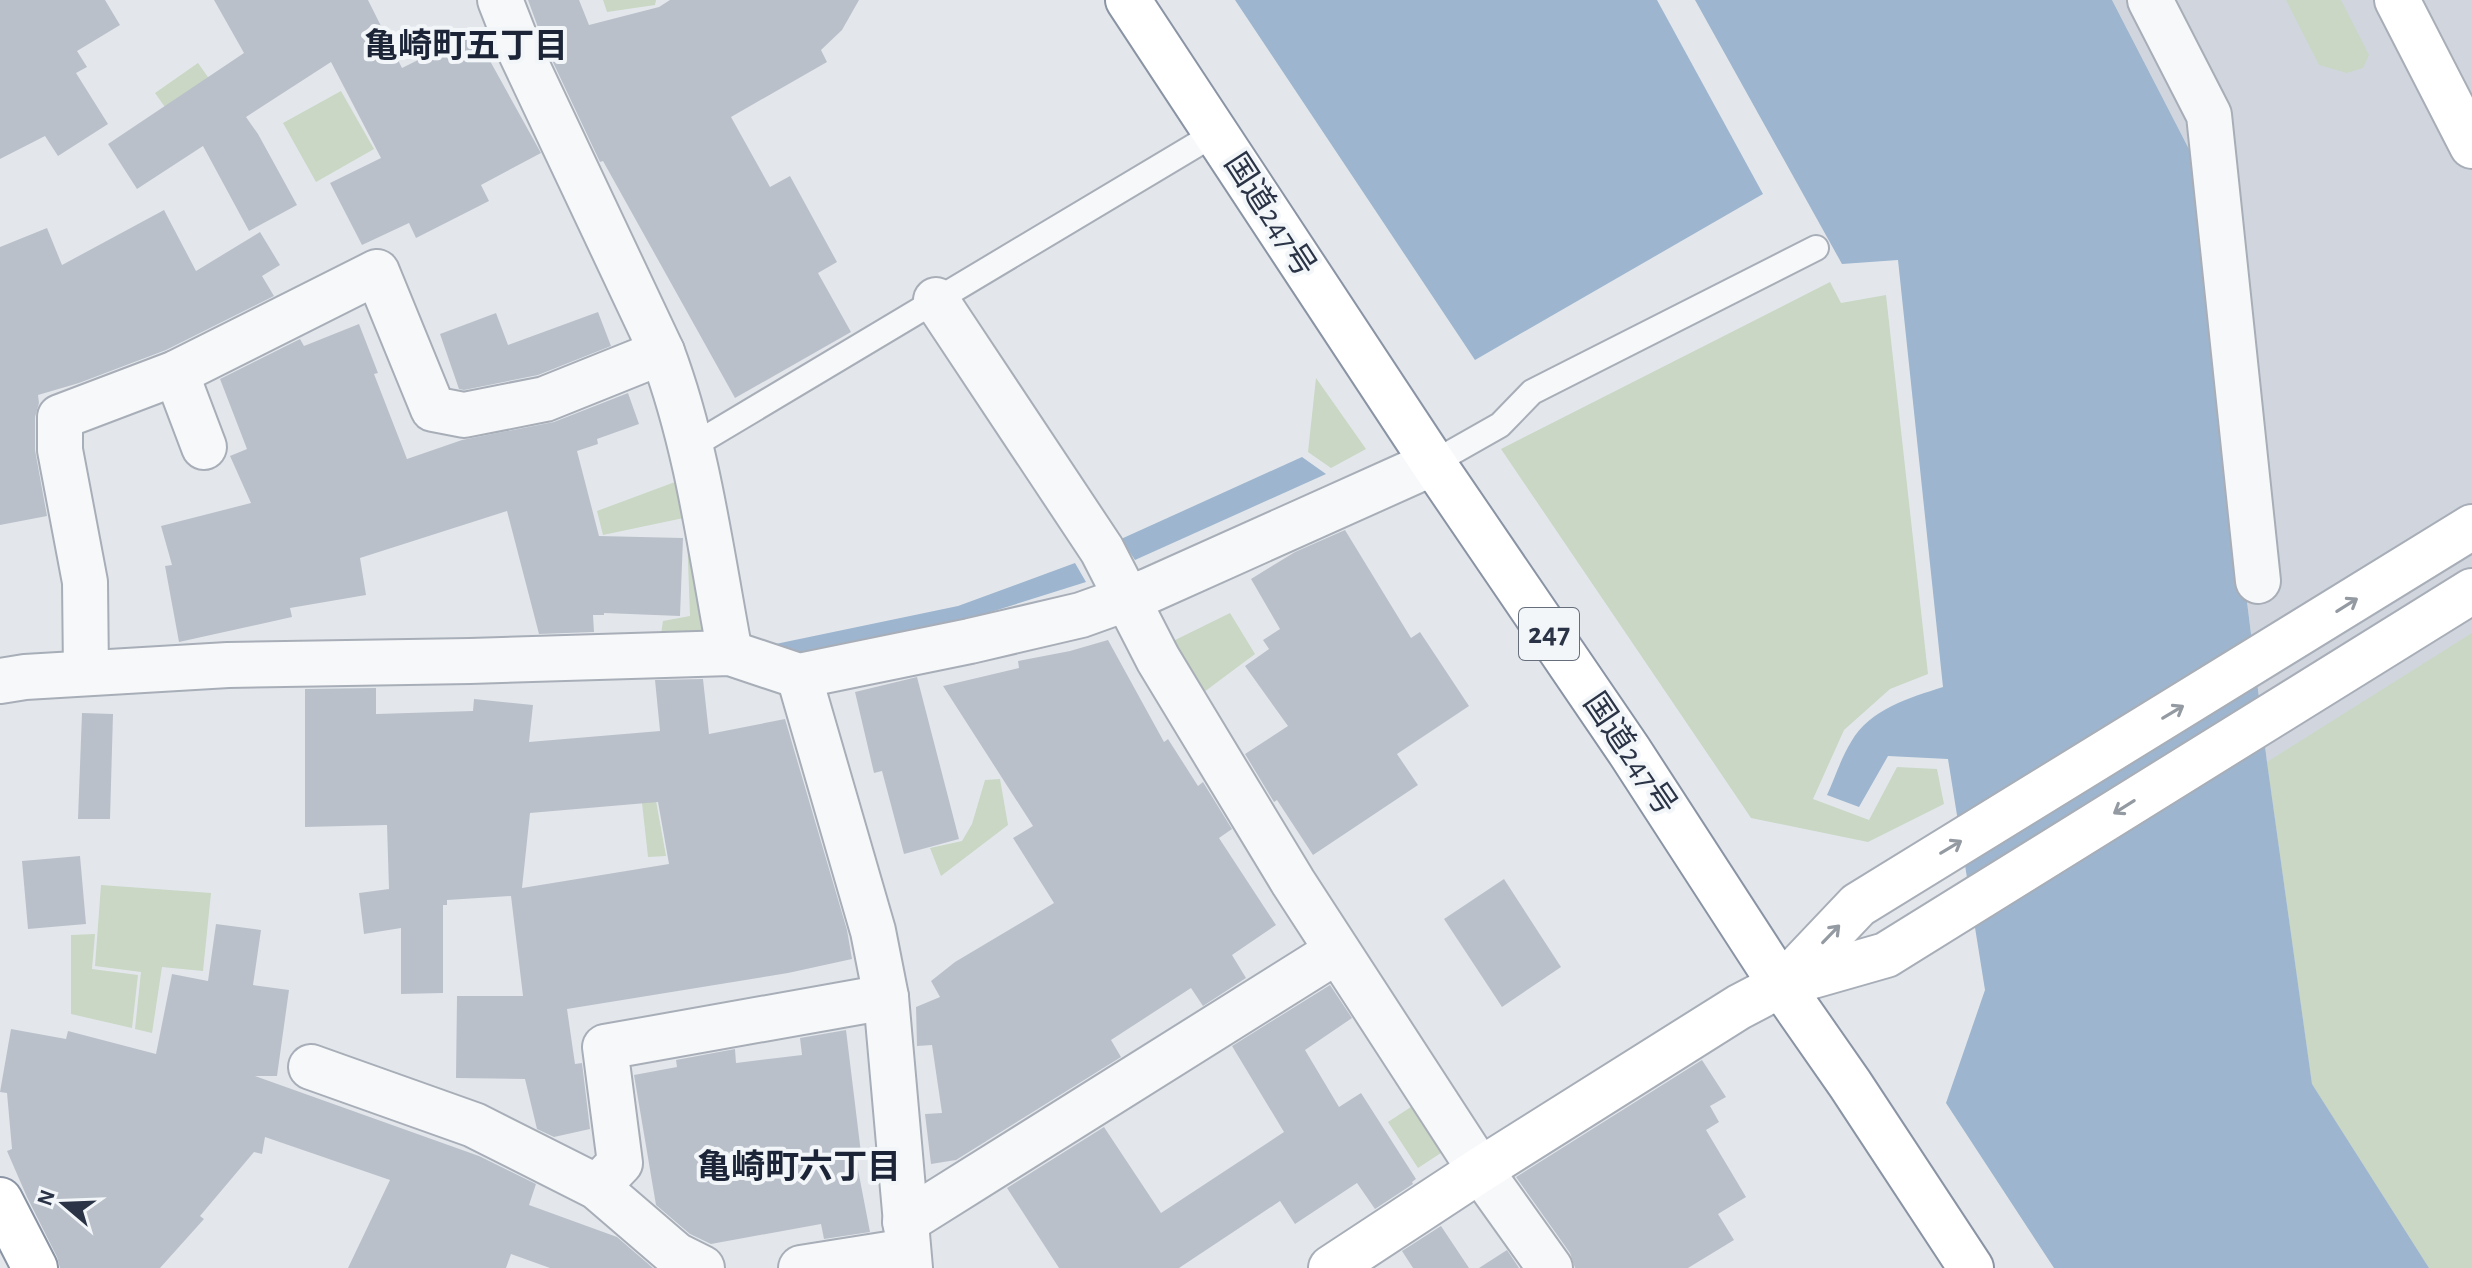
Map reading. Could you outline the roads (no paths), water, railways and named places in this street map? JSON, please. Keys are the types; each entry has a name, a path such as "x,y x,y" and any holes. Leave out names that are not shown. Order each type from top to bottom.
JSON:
{"main road":[{"name":"国道247号","path":"1128,0 1971,1268"},
{"path":"2397,0 2472,146"},
{"path":"1781,985 1858,905 2472,527"},
{"path":"1331,1268 1739,1007 1781,985 1886,955 2472,591"},
{"path":"0,1200 35,1268"}],"street":[{"path":"500,0 520,51 662,352 675,386 730,653"},
{"path":"2150,0 2209,115 2258,581"},
{"path":"86,673 85,582 60,450 60,417 176,373 377,272 433,409 464,415 545,399 662,352"},
{"path":"936,300 1117,579 1158,659 1293,882 1480,1170 1550,1268"},
{"path":"176,373 204,447"},
{"path":"0,681 228,665 730,653 799,676 1081,615 1117,579 1433,463"},
{"path":"799,676 873,931 886,997 908,1247"},
{"path":"801,1268 908,1247 1337,951"},
{"path":"597,1187 620,1163 605,1047 886,997"},
{"path":"311,1067 474,1125 597,1187 676,1255 702,1268"}],"lane":[{"path":"689,448 1216,133"},
{"path":"1433,463 1500,425 1532,392 1816,248"}],"water":[{"path":"1235,0 1657,0 1763,194 1475,360"},
{"path":"1695,0 2112,0 2191,153 2267,762 2312,1084 2429,1268 2054,1268 1946,1103 1985,990 1948,759 1888,756 1859,807 1827,795 1847,748 1869,721 1891,706 1943,687 1898,260 1842,264"},
{"path":"1302,457 1326,474 1135,560 1121,539"},
{"path":"1075,563 1086,582 959,622 786,655 766,646 958,606"}],"district":[{"name":"亀崎町五丁目","path":"466,47"},
{"name":"亀崎町六丁目","path":"799,1168"}]}
